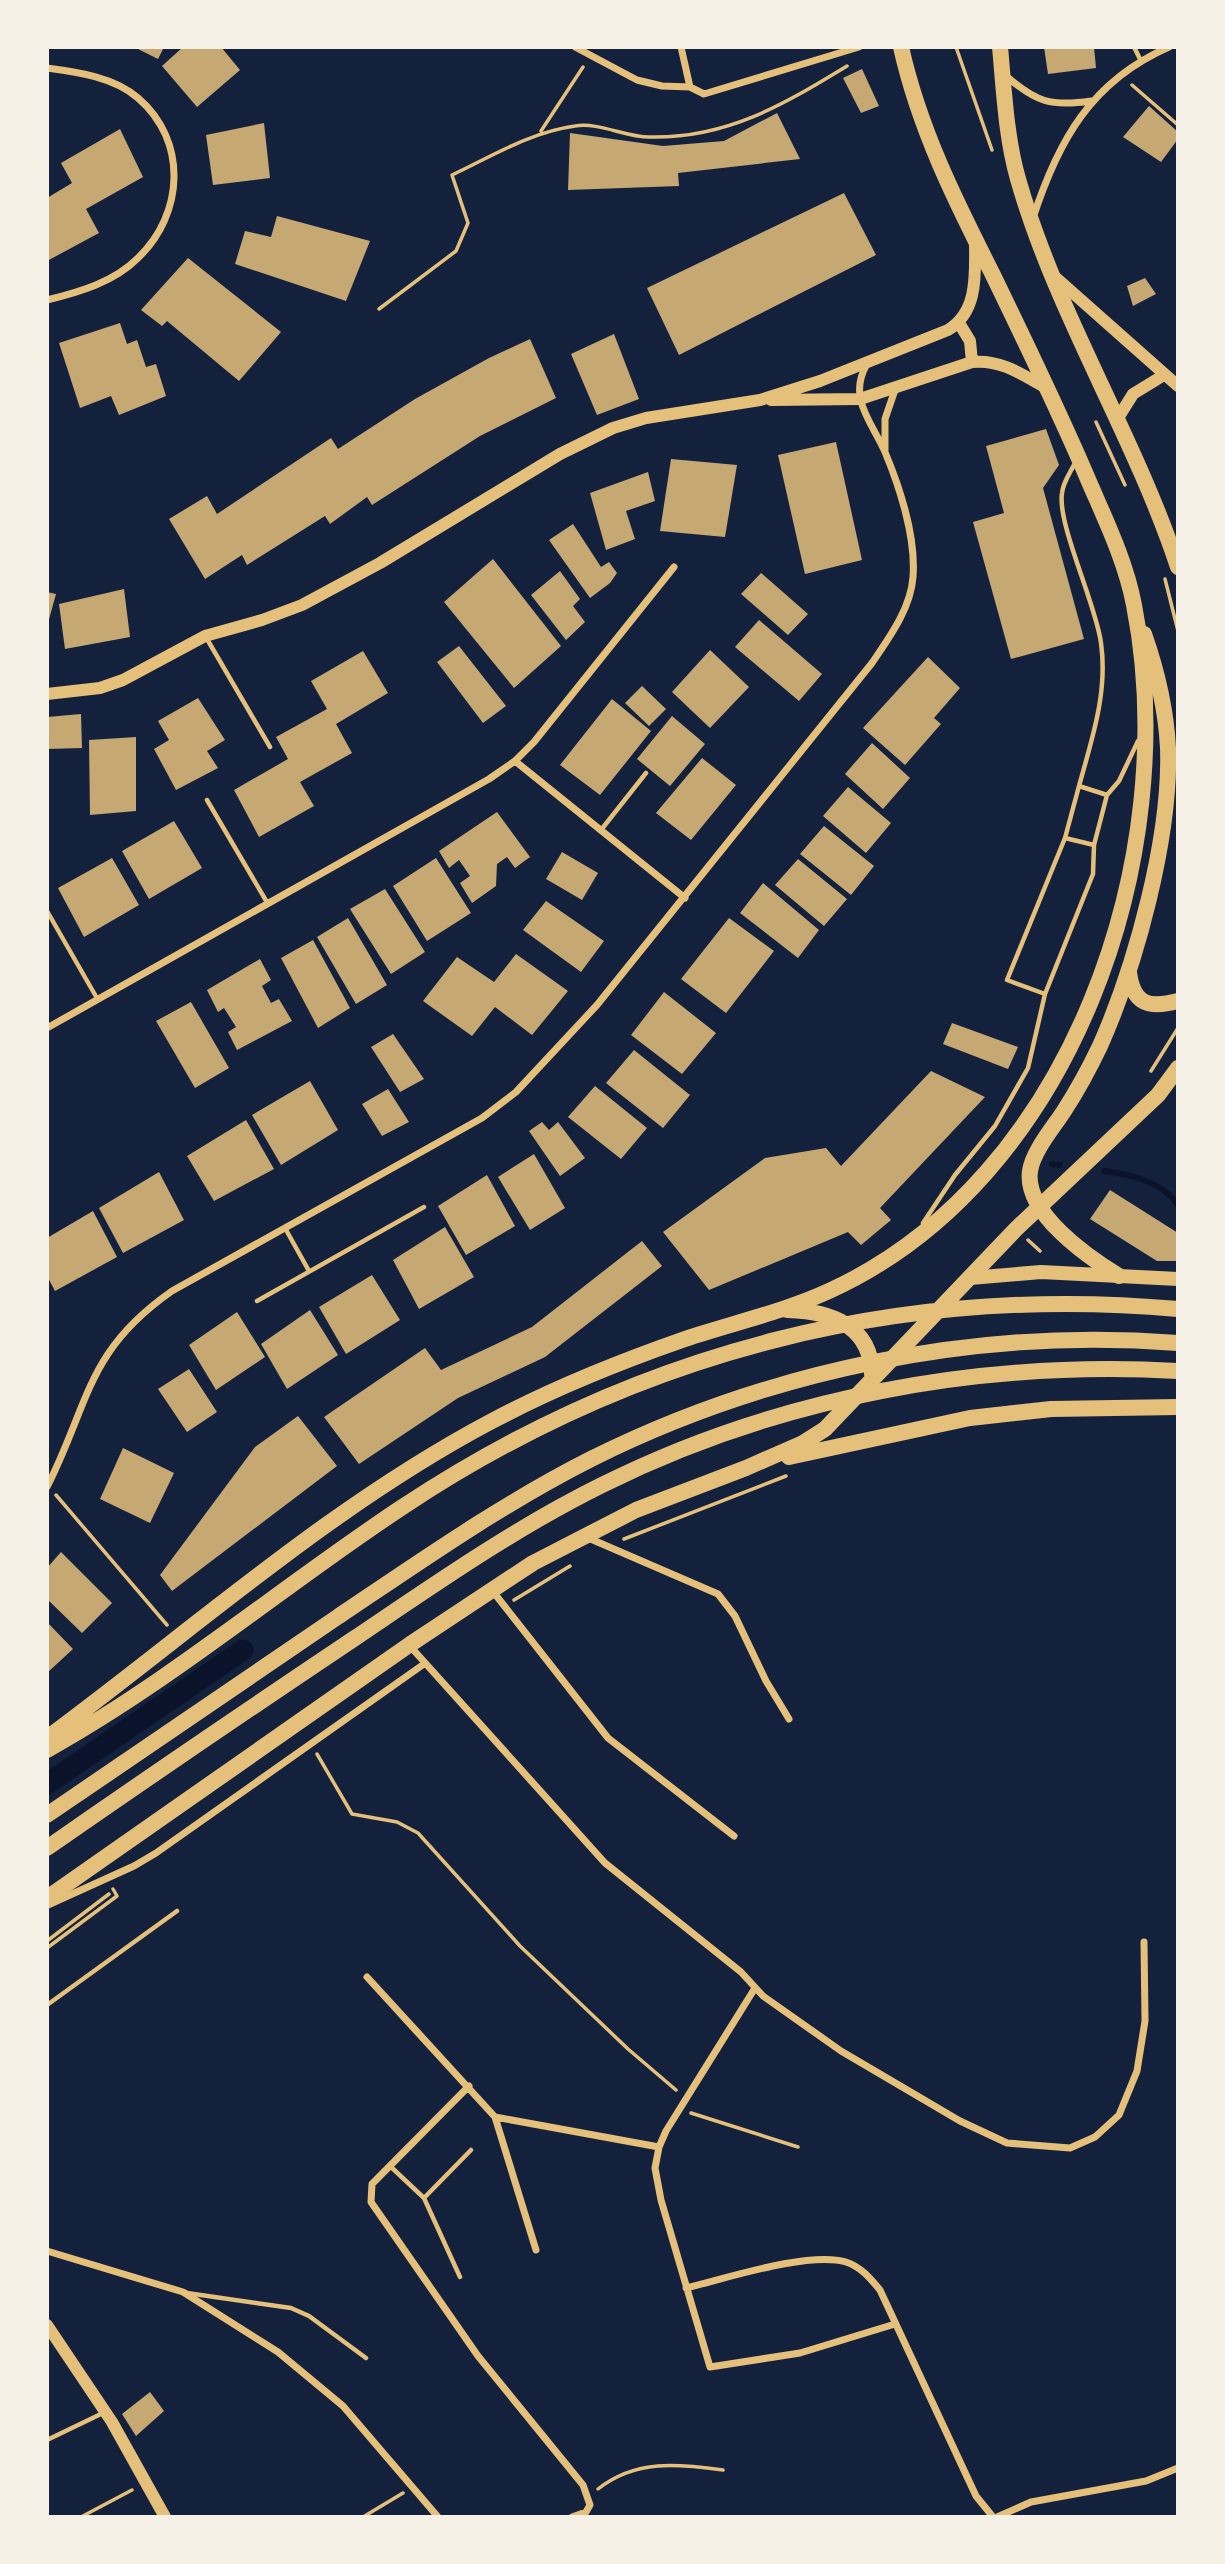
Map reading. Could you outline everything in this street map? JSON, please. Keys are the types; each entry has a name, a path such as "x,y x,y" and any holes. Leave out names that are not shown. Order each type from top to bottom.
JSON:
{"main road":[{"path":"901,47 921,120 975,240 1079,456 1124,567 1158,675 1168,750 1160,839 1149,895 1129,966 1100,1046 1030,1171 1034,1198 1039,1207 1079,1248 1119,1276"},
{"path":"1000,47 1017,175 1031,224 1118,418 1178,566"},
{"path":"47,1738 311,1536 423,1461 490,1422 611,1367 687,1338 781,1309 830,1290 913,1240 959,1199 993,1163 1050,1086 1071,1046 1127,892 1144,785 1142,675 1134,605"},
{"path":"1129,966 1131,989 1136,997 1153,1005 1178,1001"},
{"path":"47,1898 408,1644 491,1589 583,1535 636,1510 746,1468 803,1443 825,1429 1039,1207 1143,1111 1178,1068"},
{"path":"970,1278 1021,1272 1178,1279"},
{"path":"47,1750 120,1706 234,1629 404,1506 470,1464 551,1420 616,1391 744,1347 874,1319 979,1306 1108,1304 1178,1309"},
{"path":"781,1309 814,1311 841,1320 857,1332 868,1348 872,1383"},
{"path":"47,1815 511,1503 590,1460 708,1409 766,1390 881,1360 967,1348 1058,1341 1178,1343"},
{"path":"47,1848 449,1575 601,1485 657,1460 775,1417 828,1402 969,1378 1058,1371 1178,1371"},
{"path":"746,1468 893,1432 970,1418 1051,1409 1178,1406"}],"street":[{"path":"575,47 637,80 662,86 690,87 704,94 859,47"},
{"path":"681,47 690,87"},
{"path":"1031,224 1056,159 1091,101 1142,62 1169,47"},
{"path":"47,68 83,73 136,96 158,121 169,142 175,166 174,193 168,217 155,239 137,259 93,287 47,300"},
{"path":"1003,73 1021,89 1048,103 1065,105 1091,101"},
{"path":"760,400 820,381 959,323 972,297 975,240"},
{"path":"1054,276 1178,386"},
{"path":"959,323 970,341 972,362"},
{"path":"48,1486 88,1385 121,1333 146,1309 173,1291 482,1118 516,1092 597,1005 872,663 893,632 906,603 913,578 912,552 906,521 885,451 866,421 860,399 859,385 870,359"},
{"path":"47,694 82,692 123,680 205,636 262,620 302,605 380,563 585,440 646,418 760,400 860,399 972,362 997,363 1049,390"},
{"path":"1118,418 1133,394 1164,375"},
{"path":"885,451 885,419 896,387"},
{"path":"47,1028 489,779 515,761 534,742 674,568"},
{"path":"515,761 684,898"},
{"path":"583,1535 718,1594 735,1616 766,1681 789,1719"},
{"path":"491,1589 608,1738 734,1836"},
{"path":"408,1644 604,1863 741,1972 755,1988 841,2051 983,2133 1007,2144 1070,2148 1108,2127 1129,2097 1145,2021 1144,1942"},
{"path":"47,1905 134,1866 424,1664"},
{"path":"367,1977 495,2117 536,2250"},
{"path":"755,1988 734,2026 679,2109 659,2147 655,2168 660,2200 710,2367 800,2353 895,2324"},
{"path":"469,2086 372,2184 369,2192 377,2214 478,2356 550,2442 589,2496 590,2505 586,2512 572,2517"},
{"path":"495,2117 659,2147"},
{"path":"47,2251 183,2292 235,2323 313,2379 343,2406 438,2517"},
{"path":"686,2288 803,2261 831,2259 848,2263 870,2278 880,2290 976,2496 995,2517 1031,2502 1146,2481 1178,2468"},
{"path":"47,2325 105,2412 165,2517"}],"lane":[{"path":"1133,47 1142,62"},
{"path":"1045,994 1007,980 1065,838 1096,722 1103,671 1097,622 1062,508 1064,484 1079,456"},
{"path":"205,636 270,747"},
{"path":"913,1240 936,1201 1015,1096 1037,1039 1045,994 1093,874 1094,845 1107,795 1119,781 1144,727"},
{"path":"601,831 646,773"},
{"path":"1079,786 1107,795"},
{"path":"207,800 268,904"},
{"path":"1065,838 1094,845"},
{"path":"47,911 99,1000"},
{"path":"257,1301 424,1207"},
{"path":"285,1228 309,1271"},
{"path":"47,2005 177,1911"},
{"path":"424,2198 471,2150"},
{"path":"390,2166 424,2198 460,2277"},
{"path":"183,2292 290,2308 309,2316 366,2358"},
{"path":"47,2441 105,2412"}],"path":[{"path":"540,133 589,56"},
{"path":"379,309 456,251 468,223 452,175 540,133 579,125 635,137 719,130 738,125 795,97 855,62"},
{"path":"1123,76 1178,125"},
{"path":"48,1486 178,1638"},
{"path":"311,1744 352,1814 397,1822 418,1833 520,1946 628,2049 686,2098"},
{"path":"679,2109 798,2147"},
{"path":"589,2496 610,2479 647,2466 677,2464 723,2470"},
{"path":"81,2517 146,2482"},
{"path":"363,2517 413,2486"}],"building":[{"path":"134,47 164,47 158,59"},
{"path":"183,47 221,47 240,70 197,107 162,66"},
{"path":"1044,47 1094,47 1096,68 1048,74"},
{"path":"862,69 879,106 861,113 843,78"},
{"path":"1149,106 1178,132 1178,139 1161,162 1123,137"},
{"path":"777,113 800,159 678,173 679,186 568,190 570,133 663,146 724,141"},
{"path":"264,123 270,178 213,185 206,135"},
{"path":"120,129 143,177 86,209 99,233 47,261 47,198 72,183 61,163"},
{"path":"844,193 876,255 679,355 647,288"},
{"path":"277,216 370,241 346,301 235,264 245,231 271,237"},
{"path":"188,258 281,332 239,381 167,321 162,326 141,310"},
{"path":"1145,278 1156,294 1133,306 1127,286"},
{"path":"120,323 127,344 137,340 146,367 156,364 166,396 119,415 111,396 80,408 59,343"},
{"path":"614,334 639,399 597,415 571,354"},
{"path":"530,339 556,398 480,436 372,505 367,497 330,524 325,516 247,565 242,555 205,579 169,519 207,496 217,514 331,438 338,449 415,399 489,358"},
{"path":"1046,429 1059,465 1043,488 1084,639 1011,659 973,522 1004,513 986,446"},
{"path":"836,442 862,560 805,574 778,455"},
{"path":"671,459 737,465 725,537 660,531"},
{"path":"648,472 655,501 626,511 635,539 606,550 590,493"},
{"path":"573,524 601,567 609,562 617,573 610,583 590,598 549,540"},
{"path":"493,559 561,646 514,688 444,602"},
{"path":"560,571 580,599 573,606 585,622 566,640 531,595"},
{"path":"761,573 808,614 788,635 741,594"},
{"path":"124,589 130,637 65,649 59,604"},
{"path":"47,592 56,594 48,623 47,623"},
{"path":"759,620 822,674 799,701 735,647"},
{"path":"459,646 506,706 483,723 437,662"},
{"path":"710,650 749,687 710,728 672,692"},
{"path":"363,651 388,693 336,724 352,753 300,782 314,806 259,837 234,790 288,759 276,737 327,709 311,681"},
{"path":"928,657 960,688 934,718 941,724 905,765 863,728"},
{"path":"642,686 666,709 649,726 625,703"},
{"path":"198,698 225,740 207,751 218,768 176,790 154,749 169,740 158,721"},
{"path":"612,699 651,731 600,795 560,765"},
{"path":"81,714 82,748 47,749 47,717"},
{"path":"672,716 705,744 670,786 637,759"},
{"path":"136,737 136,811 90,815 89,740"},
{"path":"872,743 910,778 883,809 845,774"},
{"path":"702,758 736,785 691,840 656,813"},
{"path":"848,787 891,823 866,853 823,816"},
{"path":"497,812 530,857 515,868 507,857 497,864 496,886 472,903 460,883 470,876 459,860 449,868 439,851"},
{"path":"174,821 202,868 149,899 122,851"},
{"path":"824,826 874,866 851,895 800,854"},
{"path":"562,852 598,873 582,900 546,879"},
{"path":"112,858 139,905 84,937 58,888"},
{"path":"436,858 471,913 427,941 393,886"},
{"path":"798,859 847,899 824,926 775,885"},
{"path":"763,883 819,930 798,958 740,913"},
{"path":"385,889 425,952 391,974 350,909"},
{"path":"546,901 604,941 581,972 523,930"},
{"path":"348,918 387,985 356,1004 317,937"},
{"path":"729,918 774,951 726,1013 681,979"},
{"path":"313,940 350,1008 318,1028 281,958"},
{"path":"516,954 568,991 532,1035 495,1007 472,1036 423,1001 457,957 494,982"},
{"path":"260,959 271,980 262,986 271,1003 279,999 292,1021 237,1050 228,1032 236,1027 224,1008 218,1012 207,990"},
{"path":"664,992 716,1033 682,1074 631,1035"},
{"path":"191,1002 229,1068 195,1088 156,1021"},
{"path":"952,1023 1018,1047 1008,1069 943,1044"},
{"path":"393,1034 424,1079 400,1092 371,1047"},
{"path":"634,1050 690,1095 663,1128 606,1083"},
{"path":"931,1071 985,1097 880,1208 891,1220 861,1245 848,1232 709,1290 663,1232 765,1158 826,1148 841,1166"},
{"path":"310,1081 338,1130 281,1165 252,1115"},
{"path":"595,1086 647,1128 621,1159 568,1117"},
{"path":"388,1089 409,1122 382,1136 362,1104"},
{"path":"246,1120 274,1169 214,1201 187,1156"},
{"path":"542,1122 549,1130 558,1122 585,1158 560,1176 529,1131"},
{"path":"534,1154 565,1208 530,1230 498,1177"},
{"path":"159,1172 184,1220 123,1253 99,1208"},
{"path":"487,1175 515,1226 466,1255 438,1206"},
{"path":"1110,1190 1178,1233 1178,1261 1157,1261 1090,1219"},
{"path":"93,1211 117,1257 55,1291 47,1276 47,1238"},
{"path":"445,1227 474,1277 419,1309 393,1260"},
{"path":"642,1241 662,1266 545,1357 458,1398 359,1464 324,1417 425,1348 441,1370 532,1327"},
{"path":"372,1275 400,1320 346,1354 319,1307"},
{"path":"310,1310 338,1355 287,1389 261,1344"},
{"path":"237,1312 265,1357 216,1390 189,1345"},
{"path":"189,1369 217,1412 187,1432 158,1389"},
{"path":"298,1416 337,1466 172,1591 160,1575 255,1447"},
{"path":"123,1448 174,1473 150,1523 100,1499"},
{"path":"61,1552 112,1603 82,1633 47,1599 47,1568"},
{"path":"47,1622 73,1649 47,1673"},
{"path":"150,2392 164,2411 136,2436 122,2414"}],"waterway":[{"path":"1052,1164 1060,1165"},
{"path":"1104,1171 1124,1174 1154,1185 1178,1205"},
{"path":"47,1784 243,1650"}]}
